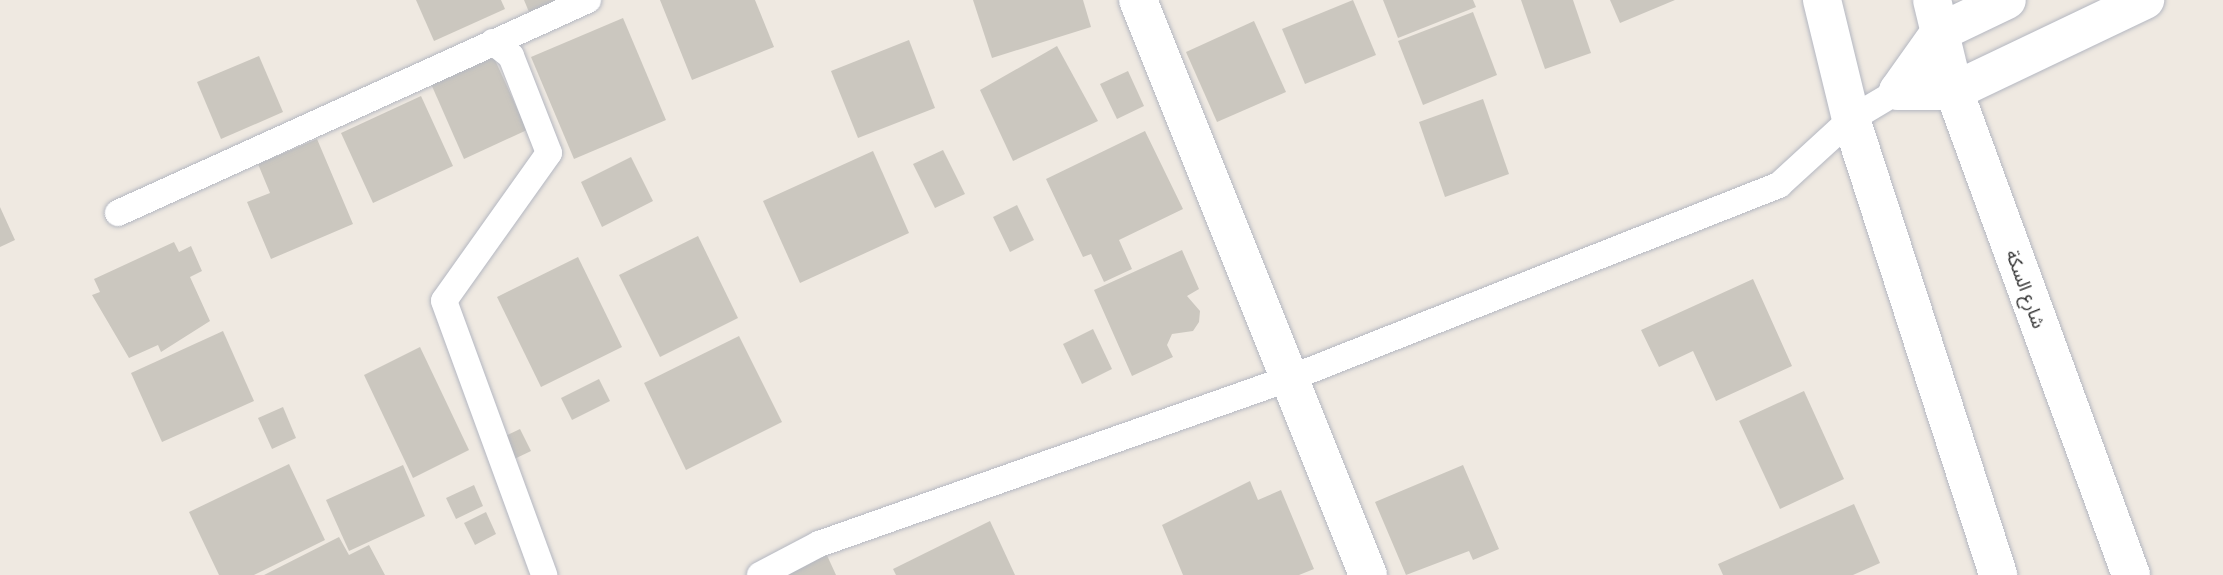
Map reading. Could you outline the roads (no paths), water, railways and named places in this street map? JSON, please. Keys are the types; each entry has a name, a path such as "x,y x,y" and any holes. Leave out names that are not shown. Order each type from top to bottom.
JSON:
{"main road":[{"path":"1138,0 1368,575"},
{"path":"1822,0 1851,119 1997,575"},
{"path":"2007,0 1936,16 1898,91 1954,91 2145,0"},
{"name":"شارع السكة","path":"1936,16 1954,91 2131,575"}],"lane":[{"path":"118,213 588,0"},
{"path":"493,42 511,56 550,153 444,302 544,575"},
{"path":"760,575 819,544 1012,472 1288,379 1779,185 1851,119 1898,91"}]}
